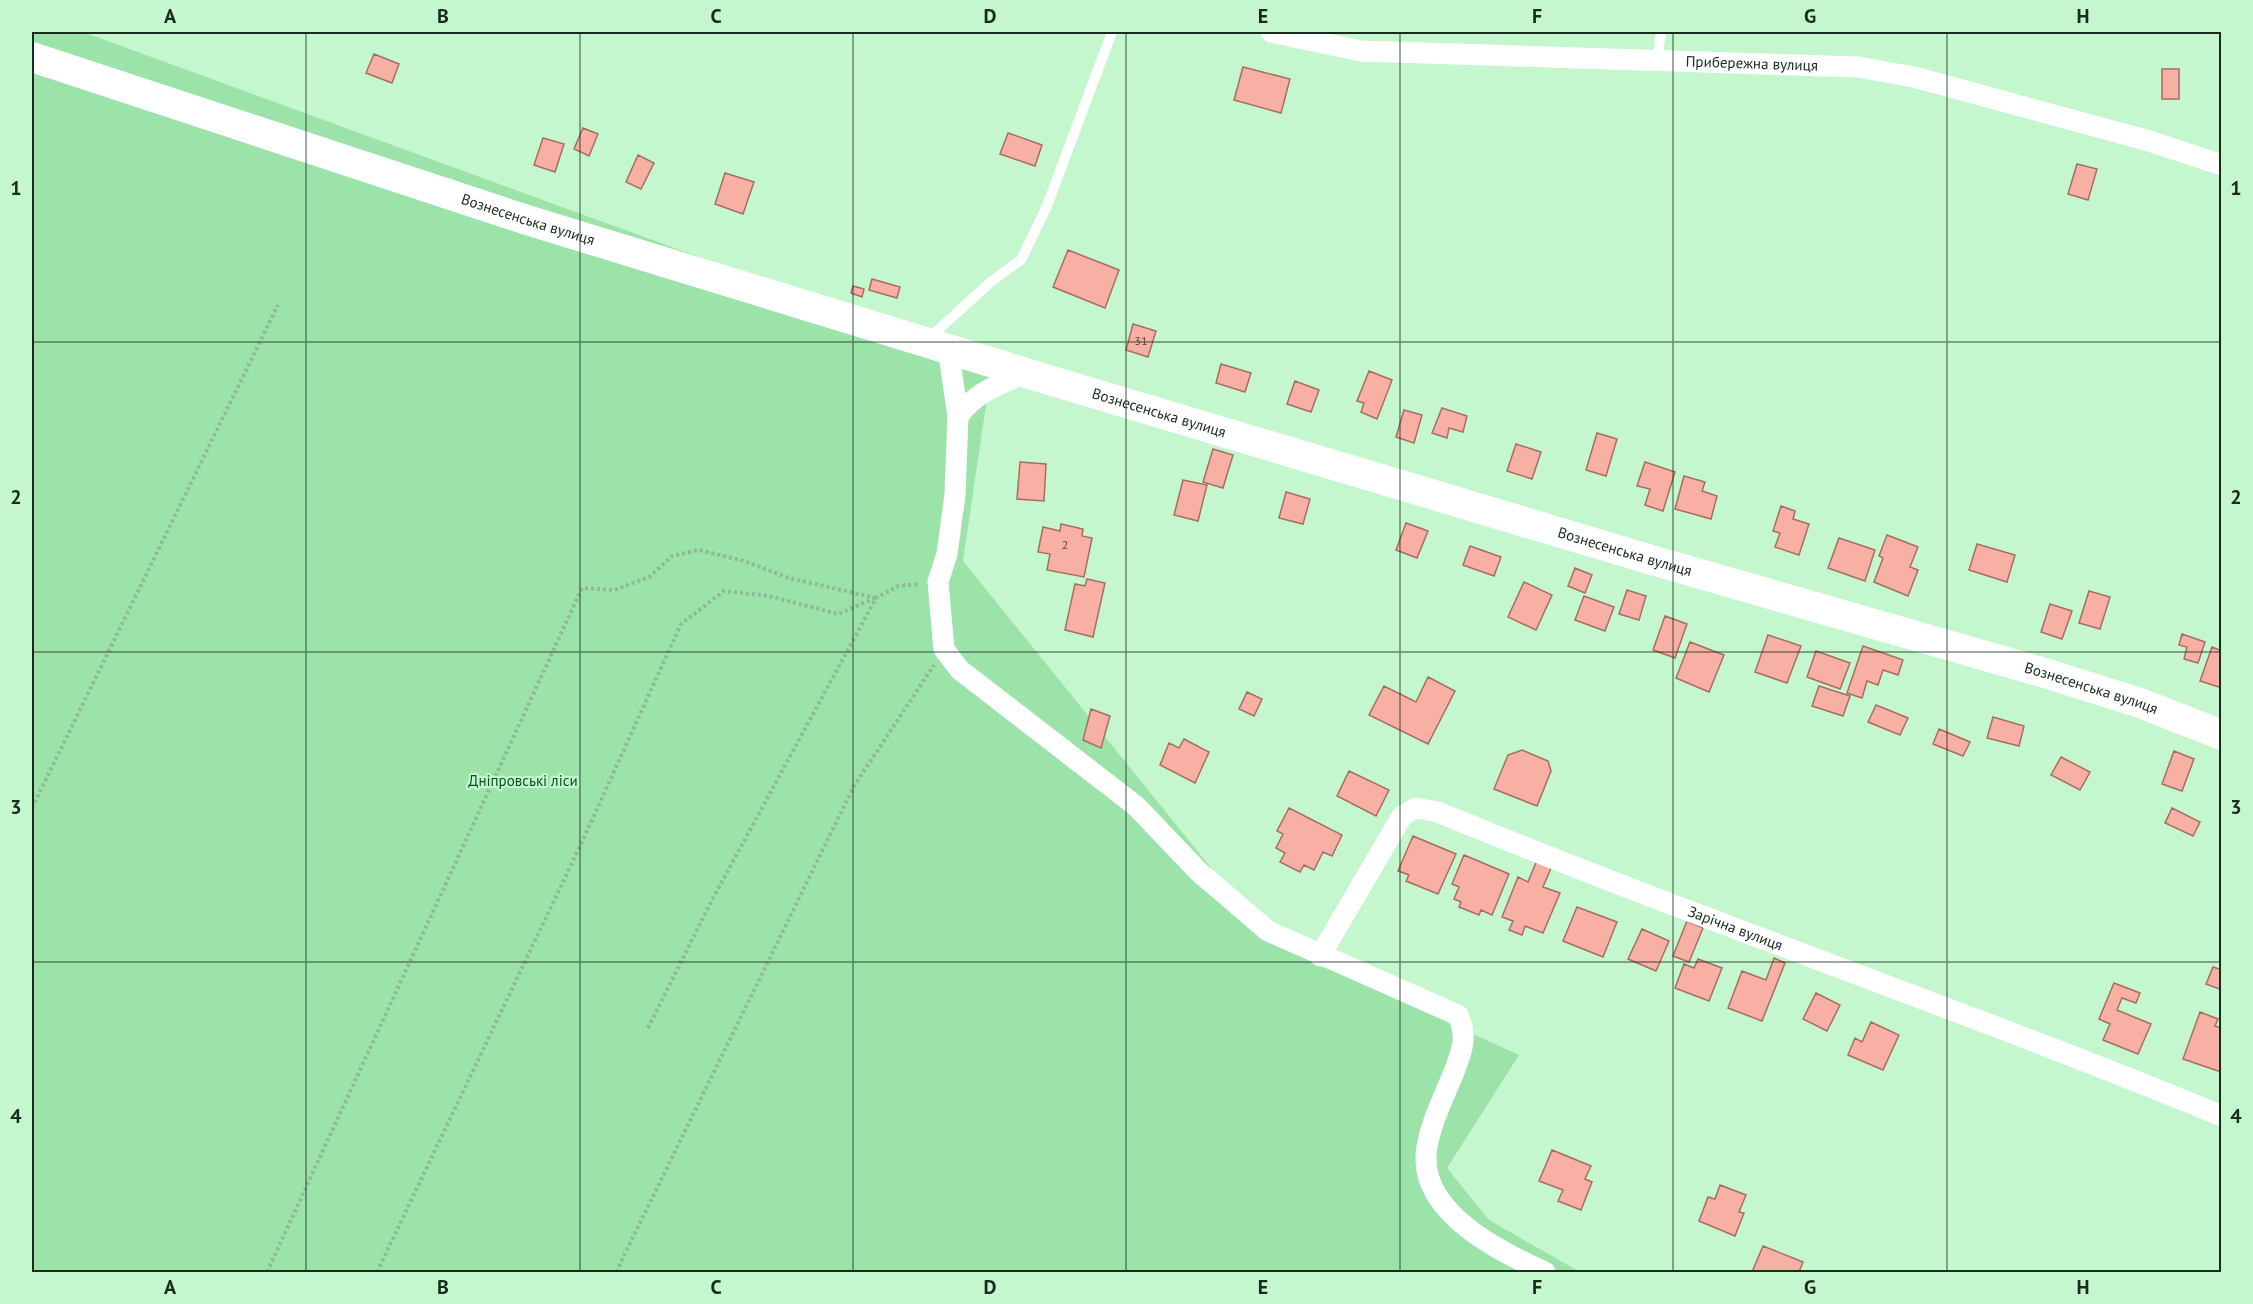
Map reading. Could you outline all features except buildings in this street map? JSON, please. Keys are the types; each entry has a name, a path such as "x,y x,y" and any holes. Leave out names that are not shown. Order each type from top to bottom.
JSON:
{"main road":[{"name":"Вознесенська вулиця","path":"32,57 527,220 1026,373 1666,564 2045,673 2140,703 2222,735"}],"street":[{"name":"Прибережна вулиця","path":"1271,32 1361,51 1858,67 1914,77 2146,140 2222,165"},
{"path":"936,345 958,416 955,495 948,554 938,582 944,649 960,670 1136,806 1199,872 1268,931 1458,1016 1465,1030 1462,1048 1427,1143 1426,1161 1431,1184 1447,1208 1472,1232 1508,1256 1545,1272"},
{"path":"958,416 970,401 1026,373"},
{"name":"Зарічна вулиця","path":"1320,956 1402,816 1416,808 1438,812 2092,1063 2222,1116"}],"lane":[{"path":"936,345 992,281 1022,260 1047,206 1112,32"},
{"path":"1657,62 1661,32"}],"path":[{"path":"32,808 278,305"},
{"path":"267,1272 582,588 614,591 649,577 672,556 699,550 744,561 789,578 876,598"},
{"path":"377,1272 582,842 681,624 724,591 769,596 838,614 898,586 938,582"},
{"path":"648,1028 712,900 876,598"},
{"path":"616,1272 854,786 944,649"}],"green space":[{"name":"Дніпровські ліси","path":"32,32 83,32 992,364 963,561 1254,921 1309,959 1519,1055 1447,1168 1489,1220 1580,1272 32,1272"}]}
